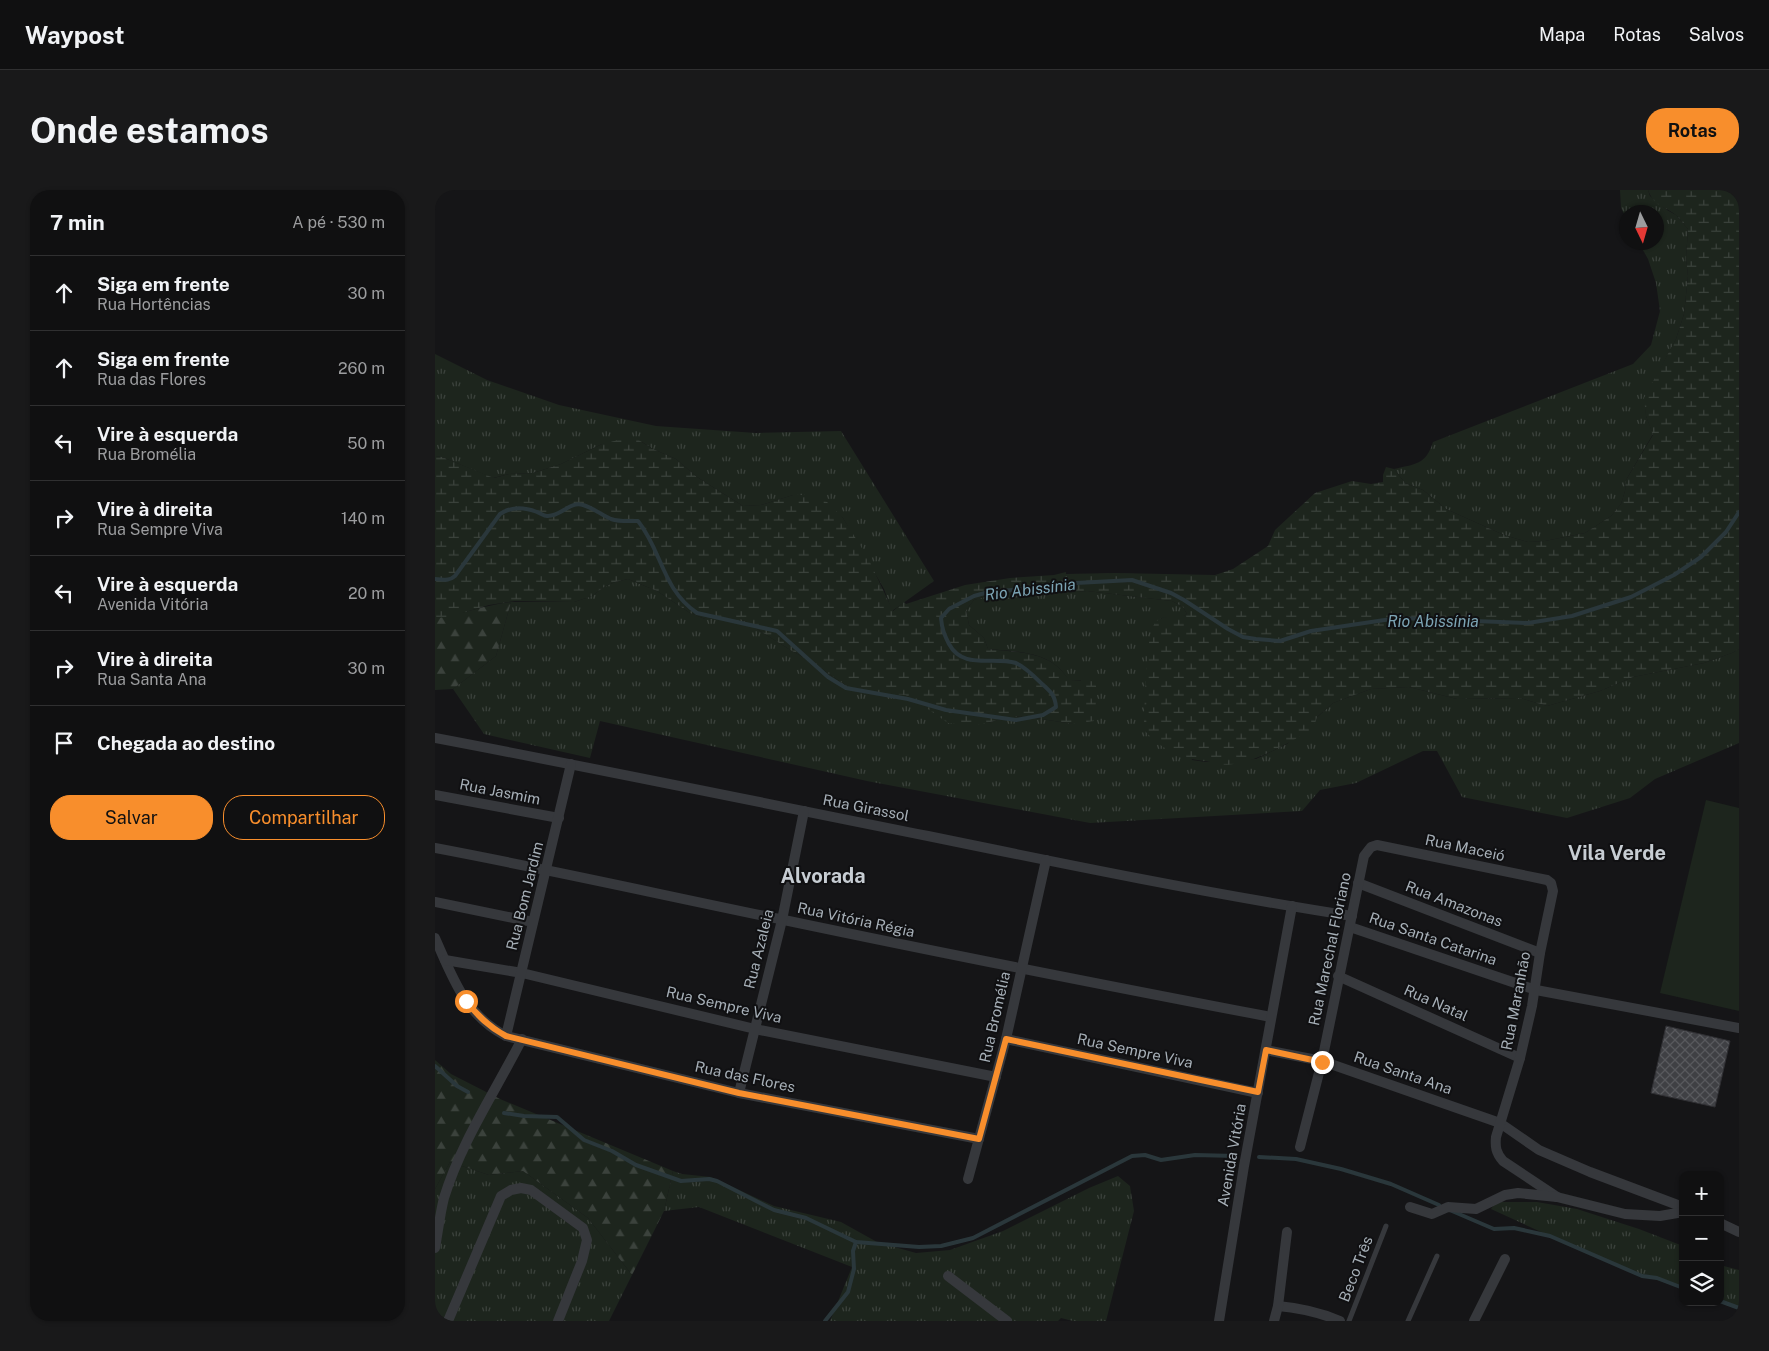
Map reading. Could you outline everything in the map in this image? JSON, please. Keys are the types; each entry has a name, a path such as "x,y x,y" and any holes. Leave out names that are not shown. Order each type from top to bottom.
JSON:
{"street":[{"name":"Rua Girassol","path":"435,738 1046,860 1352,916"},
{"name":"Rua Bom Jardim","path":"506,1036 571,764"},
{"name":"Rua Jasmim","path":"435,795 559,818"},
{"name":"Rua Azaleia","path":"739,1093 782,920 804,811"},
{"name":"Rua Maceió","path":"1371,847 1377,845 1547,880 1551,883"},
{"name":"Rua Marechal Floriano","path":"1300,1147 1322,1062 1358,883 1365,856 1371,847"},
{"name":"Rua Vitória Régia","path":"435,848 547,869 1021,969 1271,1017"},
{"name":"Rua Bromélia","path":"968,1179 1006,1039 1046,860"},
{"name":"Rua Amazonas","path":"1358,883 1540,953"},
{"name":"Rua Maranhão","path":"1551,883 1553,891 1540,953 1536,990 1520,1058 1500,1123 1495,1147 1497,1155 1503,1161 1557,1197"},
{"path":"435,902 533,922"},
{"name":"Avenida Vitória","path":"1219,1321 1291,906"},
{"name":"Rua Santa Catarina","path":"1350,927 1536,990 1739,1028"},
{"path":"435,938 454,982 471,1007 481,1020 506,1036"},
{"name":"Rua Sempre Viva","path":"445,960 522,973 755,1029 996,1077"},
{"name":"Rua Natal","path":"1339,976 1520,1058"},
{"name":"Rua das Flores","path":"506,1036 739,1093 979,1139"},
{"path":"435,1248 444,1199 460,1157 522,1039"},
{"name":"Rua Sempre Viva","path":"1006,1039 1258,1092"},
{"name":"Rua Santa Ana","path":"1266,1050 1322,1062 1500,1123 1539,1150 1590,1172 1679,1205"},
{"path":"448,1321 501,1196 511,1190 521,1188 531,1190 583,1228 587,1240 582,1260 558,1321"},
{"path":"1410,1207 1432,1214 1448,1207 1476,1210 1505,1195 1518,1193 1557,1197 1625,1214 1661,1216 1679,1213"},
{"path":"1724,1225 1739,1232"},
{"path":"1274,1321 1278,1306 1287,1232"},
{"path":"1474,1321 1505,1259"},
{"path":"948,1276 1007,1321"},
{"path":"1278,1306 1301,1308 1321,1313 1340,1321"}],"lane":[{"name":"Beco Três","path":"1349,1321 1387,1226"},
{"path":"1408,1321 1437,1256"}],"green space":[{"path":"1620,190 1648,190 1650,196 1661,205 1621,205"},
{"path":"1648,190 1739,190 1739,649 1704,663 1633,677 1600,691 1547,706 1520,698 1457,699 1409,687 1371,689 1333,703 1317,717 1313,729 1282,746 1250,760 1222,765 1178,755 1157,742 1144,730 1147,658 1152,631 1155,623 1162,618 1179,617 1187,614 1183,607 1172,601 1087,591 1012,598 991,595 974,600 966,610 969,625 984,638 988,649 1035,655 1052,662 1070,680 1095,681 1097,691 1094,721 1073,724 1023,716 1003,718 970,726 948,723 905,695 865,692 845,685 812,662 741,619 705,619 690,613 657,591 628,579 615,582 592,596 574,602 515,601 489,605 449,617 435,618 435,456 442,457 494,478 509,474 533,473 561,464 602,444 618,440 637,439 653,449 676,459 697,477 743,506 761,505 793,495 813,495 827,502 843,518 868,558 893,611 904,602 906,604 965,585 1010,578 1054,575 1066,572 1066,574 1215,575 1233,569 1268,546 1275,530 1315,493 1352,481 1371,484 1383,482 1386,467 1394,469 1405,483 1423,490 1446,509 1504,535 1528,542 1545,541 1585,533 1611,516 1621,504 1626,480 1653,435 1646,416 1644,398 1676,339 1684,314 1688,276 1686,258 1688,229 1677,216 1664,208 1664,205 1660,205"},
{"path":"1664,208 1676,215 1688,229 1686,258 1688,276 1684,314 1676,339 1645,398 1646,416 1653,434 1626,480 1621,504 1611,516 1585,533 1545,541 1528,542 1504,535 1446,509 1423,490 1405,483 1394,469 1419,462 1427,455 1433,442 1633,364 1651,345 1660,311 1656,283 1643,250 1664,250"},
{"path":"435,354 487,380 559,405 656,426 756,433 841,431 934,581 892,611 884,589 843,518 812,495 793,495 761,505 743,506 697,477 676,459 642,442 602,444 561,464 533,473 509,474 493,478 442,457 435,456"},
{"path":"628,579 657,591 690,613 705,619 741,619 812,662 845,685 905,695 915,700 988,723 1003,718 1023,716 1073,724 1081,680 1069,680 1052,662 1035,655 1016,651 988,649 984,638 969,625 966,610 974,600 991,595 1012,598 1087,591 1172,601 1183,607 1187,614 1182,617 1161,618 1192,760 1206,762 1256,759 1287,744 1333,703 1371,689 1409,687 1457,699 1520,698 1547,706 1600,691 1633,677 1704,663 1739,649 1739,743 1655,779 1630,798 1567,818 1462,797 1437,751 1423,751 1356,783 1320,790 1302,811 1090,823 867,781 600,721 590,758 484,734 453,689 496,656 511,602 574,602 592,596 615,582"},
{"path":"511,602 496,656 453,689 435,690 435,618"},
{"path":"1706,800 1739,808 1739,1011 1660,993"},
{"path":"435,1060 451,1074 500,1099 673,1171 664,1211 632,1275 588,1218 523,1171 489,1175 450,1162 435,1189"},
{"path":"450,1162 489,1175 523,1171 588,1218 632,1275 609,1321 435,1321 435,1189"},
{"path":"673,1171 682,1174 711,1177 774,1206 841,1222 877,1242 916,1253 950,1250 1003,1231 1089,1188 1118,1176 1130,1186 1134,1211 1106,1321 1073,1321 1061,1318 1058,1321 830,1321 852,1267 699,1207 664,1211"},
{"path":"1496,1202 1537,1202 1577,1209 1679,1244 1679,1288 1610,1262 1491,1209"},
{"path":"1724,1266 1739,1270 1739,1309 1724,1303"}],"building":[{"path":"1666,1026 1730,1041 1715,1107 1651,1093"}],"waterway":[{"name":"Rio Abissínia","path":"435,579 448,580 455,576 500,514 505,511 523,508 546,516 552,516 573,505 583,505 611,519 638,521 676,593 697,613 777,631 828,677 846,688 908,699 946,710 1016,720 1043,715 1056,707 1053,695 1032,674 1016,663 970,660 955,652 949,644 941,618 949,609 974,596 985,593 1076,583 1132,580 1171,593 1243,637 1280,641 1311,631 1398,618 1528,623 1572,616 1631,597 1674,575 1701,557 1726,532 1739,512"},
{"path":"435,1066 457,1086 468,1092"},
{"path":"504,1113 557,1117 584,1140 612,1151 636,1165 681,1181 709,1179 717,1181 774,1210 806,1218 856,1242 919,1247 941,1246 973,1238 1132,1156 1145,1155 1161,1160 1195,1155 1236,1156"},
{"path":"1259,1157 1296,1159 1341,1169 1391,1184 1439,1205"},
{"path":"1452,1211 1494,1229 1514,1228 1550,1236 1642,1276 1657,1278 1679,1286"},
{"path":"825,1321 848,1292 854,1269 853,1251 856,1242"},
{"path":"1724,1302 1739,1308"}],"district":[{"name":"Vila Verde","path":"1617,853"},
{"name":"Alvorada","path":"823,876"}],"route":[{"path":"466,1001 481,1020 506,1036 739,1093 979,1139 1006,1039 1258,1092 1266,1050 1322,1062"}]}
